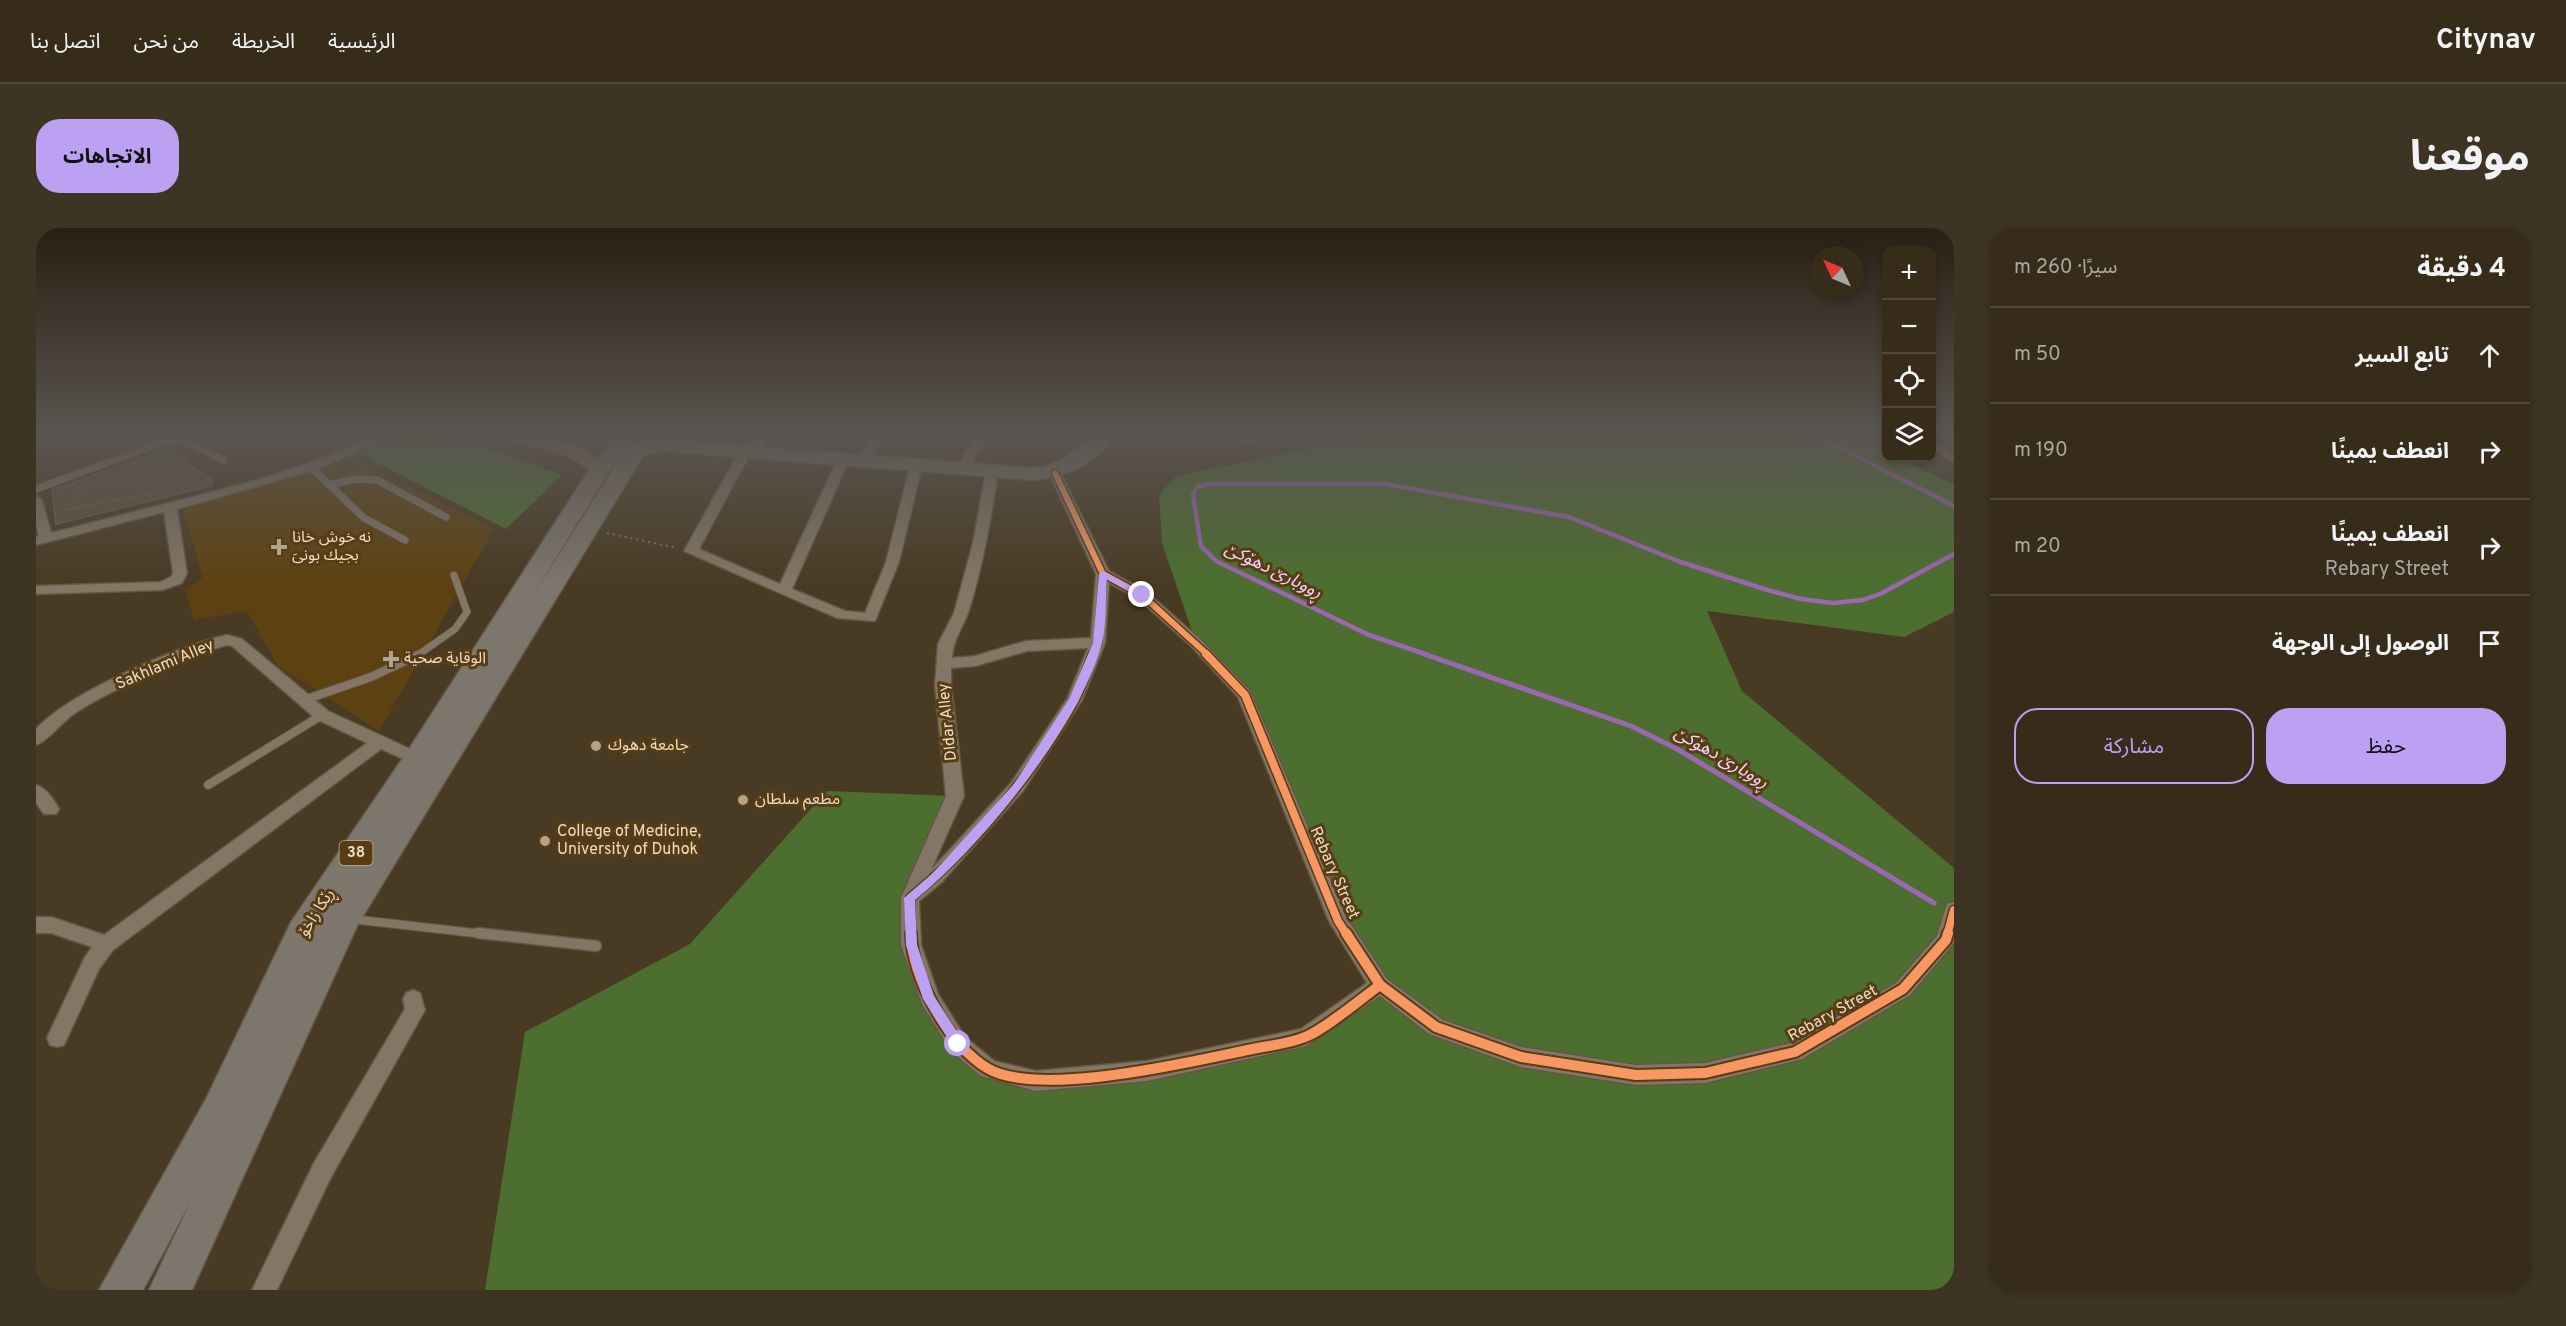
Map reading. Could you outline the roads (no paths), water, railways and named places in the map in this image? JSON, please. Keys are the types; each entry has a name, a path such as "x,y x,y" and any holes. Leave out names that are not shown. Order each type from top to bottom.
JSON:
{"highway":[{"name":"ڕێکا زاخۆ","path":"170,1290 177,1230 219,1112 303,932 417,759 590,486"},
{"name":"ڕێکا زاخۆ","path":"120,1290 177,1230 344,918 588,529 612,486"},
{"name":"ڕێکا زاخۆ","path":"177,1230 179,1290"},
{"path":"105,1290 177,1230"}],"street":[{"path":"36,500 41,539 251,486"},
{"path":"727,486 691,551 842,615 870,618 894,557 911,486"},
{"path":"785,589 839,486"},
{"name":"Dldar Alley","path":"910,898 955,796 943,685 945,644 961,613 980,543 990,486"},
{"path":"1061,486 1103,574 1098,643 1074,700 1017,787 936,877 910,898 911,945 928,999 958,1044 988,1069 1036,1081 1147,1071 1306,1037 1380,985"},
{"path":"36,590 162,586 177,580 180,573 170,507"},
{"name":"Rebary Street","path":"1103,574 1142,595 1196,643 1245,695 1338,921 1380,985 1436,1027 1521,1057 1636,1075 1705,1073 1795,1052 1904,989 1946,940 1954,910"},
{"name":"Sakhlami Alley","path":"36,739 51,724 107,689 214,643 227,640 237,642 322,715 378,743 417,759"},
{"path":"944,664 975,661 1026,646 1098,643"},
{"path":"57,1038 92,963 106,944 378,743"},
{"path":"36,791 50,809"},
{"path":"36,925 51,925 106,944"},
{"path":"264,1290 322,1171 415,1010 413,999"}],"lane":[{"path":"330,486 362,519 380,530 405,540"},
{"path":"387,486 446,517"},
{"path":"304,700 420,654 459,627 467,612 454,575"},
{"path":"208,785 322,715"},
{"path":"344,918 596,946"}],"waterway":[{"name":"ڕووبارێ دهۆكێ","path":"1202,486 1197,487 1193,495 1201,546 1216,561 1369,635 1428,655"},
{"name":"ڕووبارێ دهۆكێ","path":"1394,486 1569,517 1678,561 1764,589 1801,599 1833,603 1863,600 1882,593 1954,554"},
{"name":"ڕووبارێ دهۆكێ","path":"1914,486 1954,506"},
{"name":"ڕووبارێ دهۆكێ","path":"1424,654 1631,726 1677,749 1934,903"}],"place":[{"name":"نه خوش خانا بجيك بونىَ","path":"279,547"},
{"name":"الوقایة صحیة","path":"391,659"},
{"name":"جامعة دهوك","path":"596,746"},
{"name":"مطعم سلطان","path":"743,800"},
{"name":"College of Medicine, University of Duhok","path":"545,841"}]}
